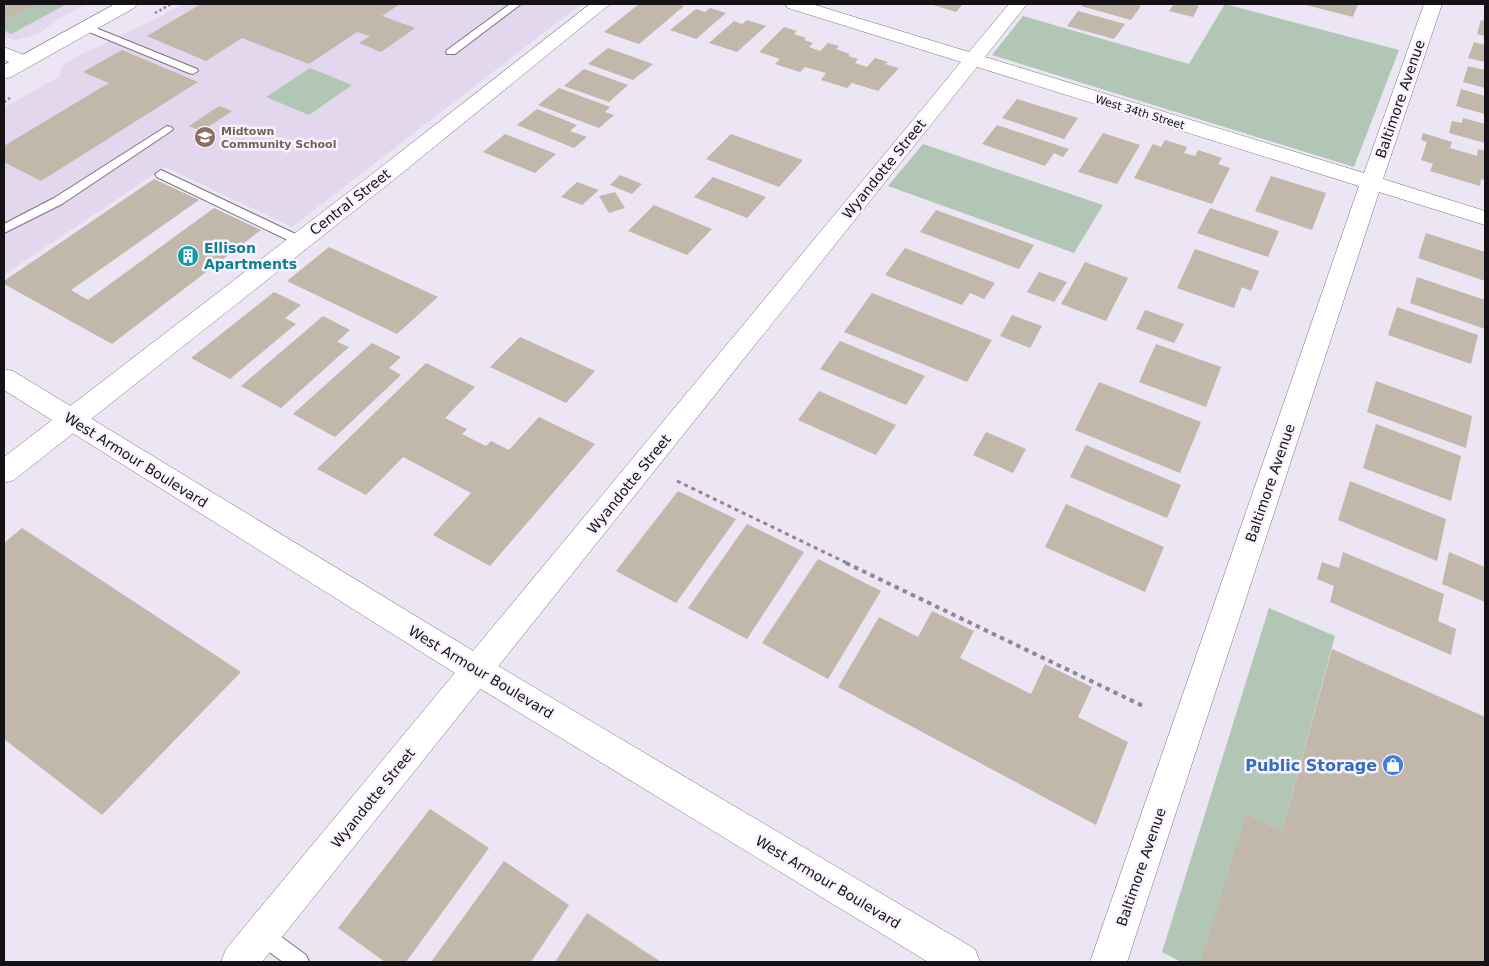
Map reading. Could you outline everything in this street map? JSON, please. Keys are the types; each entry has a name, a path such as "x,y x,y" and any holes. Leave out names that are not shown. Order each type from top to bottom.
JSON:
{"street":[{"path":"4,73 128,4"},
{"name":"Central Street","path":"4,472 601,4"},
{"name":"West 34th Street","path":"794,4 1485,218"},
{"name":"Wyandotte Street","path":"239,962 1018,4"},
{"name":"Baltimore Avenue","path":"1109,962 1433,4"},
{"path":"4,53 24,62"},
{"name":"West Armour Boulevard","path":"4,378 477,670 962,962"}],"lane":[{"path":"451,52 516,4"},
{"path":"86,27 193,71"},
{"path":"4,229 58,200 167,129"},
{"path":"160,174 300,241"},
{"path":"262,934 299,962"}],"path":[{"path":"677,481 1143,706"}],"shaded area":[{"path":"4,4 86,4 58,19 38,34 16,40 4,37"},
{"name":"Midtown Community School","path":"182,4 581,4 292,227 165,167 4,275 4,108 60,76 61,67 78,56 154,20"}],"green space":[{"path":"36,4 67,4 11,34 4,30 4,21"},
{"path":"1225,4 1399,50 1354,167 992,55 1023,16 1189,64"},
{"path":"310,68 352,85 309,115 266,97"},
{"path":"923,144 1103,205 1074,253 888,186"},
{"path":"1269,608 1335,636 1282,831 1246,813 1203,962 1181,962 1162,952"}],"building":[{"path":"4,4 36,4 4,21"},
{"path":"201,4 400,4 382,16 415,28 381,52 359,43 370,36 357,32 309,64 242,38 206,61 147,36"},
{"path":"639,4 677,4 684,6 639,44 604,32"},
{"path":"930,4 963,4 956,12"},
{"path":"1083,4 1134,4 1141,6 1131,20 1081,6"},
{"path":"1174,4 1199,6 1193,17 1169,11"},
{"path":"1302,4 1358,4 1353,17"},
{"path":"710,8 726,13 696,39 670,30 696,9 705,12"},
{"path":"1078,11 1125,24 1114,39 1067,26"},
{"path":"747,20 766,26 737,52 709,43 734,21 742,24"},
{"path":"1481,20 1485,21 1485,36 1477,34"},
{"path":"784,27 797,31 794,34 806,38 804,40 813,43 809,47 820,51 828,43 839,46 836,49 858,59 855,63 867,67 875,58 888,62 885,64 899,68 878,91 852,83 847,88 821,80 826,73 805,67 800,72 775,64 780,59 759,52"},
{"path":"1474,42 1485,45 1485,62 1468,58"},
{"path":"608,48 653,64 633,80 588,64"},
{"path":"122,50 198,82 41,181 4,162 4,146 109,83 83,72"},
{"path":"1468,66 1485,70 1485,88 1463,82"},
{"path":"584,69 628,85 609,102 564,86"},
{"path":"559,88 610,107 605,112 614,115 599,128 538,105"},
{"path":"1461,89 1485,96 1485,114 1456,106"},
{"path":"1017,99 1078,118 1064,139 1002,118"},
{"path":"219,106 232,111 202,131 189,126"},
{"path":"537,109 577,125 570,131 587,137 574,148 517,125"},
{"path":"1463,118 1485,124 1485,143 1449,133 1452,121 1462,123"},
{"path":"997,125 1069,149 1063,157 1054,153 1045,166 982,144"},
{"path":"1103,133 1140,145 1117,184 1078,172"},
{"path":"1423,133 1452,142 1450,148 1477,156 1478,149 1485,151 1485,180 1481,179 1480,186 1430,171 1433,164 1421,160 1427,142 1421,140"},
{"path":"505,134 556,154 535,173 483,152"},
{"path":"731,134 803,160 779,187 706,159"},
{"path":"1165,140 1187,147 1184,153 1195,156 1198,150 1222,158 1218,164 1230,168 1212,204 1134,178 1153,144 1161,147"},
{"path":"620,175 642,184 632,194 610,185"},
{"path":"1271,176 1326,193 1312,230 1255,211"},
{"path":"713,177 766,197 747,218 694,197"},
{"name":"Ellison Apartments","path":"154,179 199,200 71,290 88,300 214,208 261,230 112,344 4,284 4,281"},
{"path":"577,182 599,190 582,205 561,197"},
{"path":"615,192 625,208 609,213 599,196"},
{"path":"654,205 712,229 687,255 628,231"},
{"path":"1210,208 1279,231 1268,257 1197,233"},
{"path":"936,210 1034,245 1019,269 920,232"},
{"path":"1426,233 1485,252 1485,281 1418,258"},
{"path":"329,247 438,297 397,334 287,281"},
{"path":"905,248 995,283 984,299 970,293 962,305 885,275"},
{"path":"1195,249 1259,271 1251,291 1242,287 1234,308 1177,288"},
{"path":"1085,262 1128,278 1106,321 1061,304"},
{"path":"1039,272 1067,282 1054,302 1027,292"},
{"path":"1417,277 1485,300 1485,329 1410,303"},
{"path":"274,292 301,305 285,318 296,324 230,379 191,358"},
{"path":"872,293 992,340 967,382 844,332"},
{"path":"1397,307 1478,335 1471,364 1388,335"},
{"path":"1145,310 1184,324 1174,343 1136,329"},
{"path":"1012,315 1042,326 1030,348 1000,336"},
{"path":"323,316 350,330 337,342 349,347 281,408 241,386"},
{"path":"520,337 595,371 566,403 490,367"},
{"path":"840,341 925,376 906,405 820,369"},
{"path":"372,343 401,357 389,368 401,375 335,437 293,414"},
{"path":"1156,344 1221,367 1206,407 1139,382"},
{"path":"426,363 475,387 445,418 467,429 462,434 486,446 491,441 509,450 539,417 595,444 490,566 433,535 471,493 403,457 366,495 317,469"},
{"path":"1376,381 1472,416 1466,448 1367,412"},
{"path":"1099,382 1201,422 1180,473 1075,430"},
{"path":"819,391 896,425 876,455 798,420"},
{"path":"1376,424 1461,456 1451,501 1363,468"},
{"path":"986,432 1026,449 1013,473 973,455"},
{"path":"1086,445 1181,485 1167,518 1070,477"},
{"path":"1350,481 1446,519 1437,561 1338,520"},
{"path":"678,491 736,519 676,603 616,571"},
{"path":"1066,504 1164,547 1145,592 1045,547"},
{"path":"747,524 804,552 747,639 688,608"},
{"path":"22,528 241,672 102,815 4,739 4,543"},
{"path":"1343,552 1444,594 1438,621 1456,629 1451,655 1330,602 1334,586 1317,579 1322,562 1339,568"},
{"path":"1449,552 1485,567 1485,602 1442,584"},
{"path":"818,559 881,591 828,679 762,643"},
{"path":"932,611 974,631 960,658 1031,694 1045,664 1092,687 1078,717 1128,742 1096,825 838,687 879,617 918,637"},
{"name":"Public Storage","path":"1332,649 1485,717 1485,962 1201,962 1246,813 1282,831"},
{"path":"430,809 489,848 406,962 385,962 338,928"},
{"path":"504,861 569,905 531,962 431,962"},
{"path":"587,913 661,962 555,962"}],"place":[{"name":"Midtown Community School","path":"205,137"},
{"name":"Ellison Apartments","path":"188,256"},
{"name":"Public Storage","path":"1393,765"}]}
